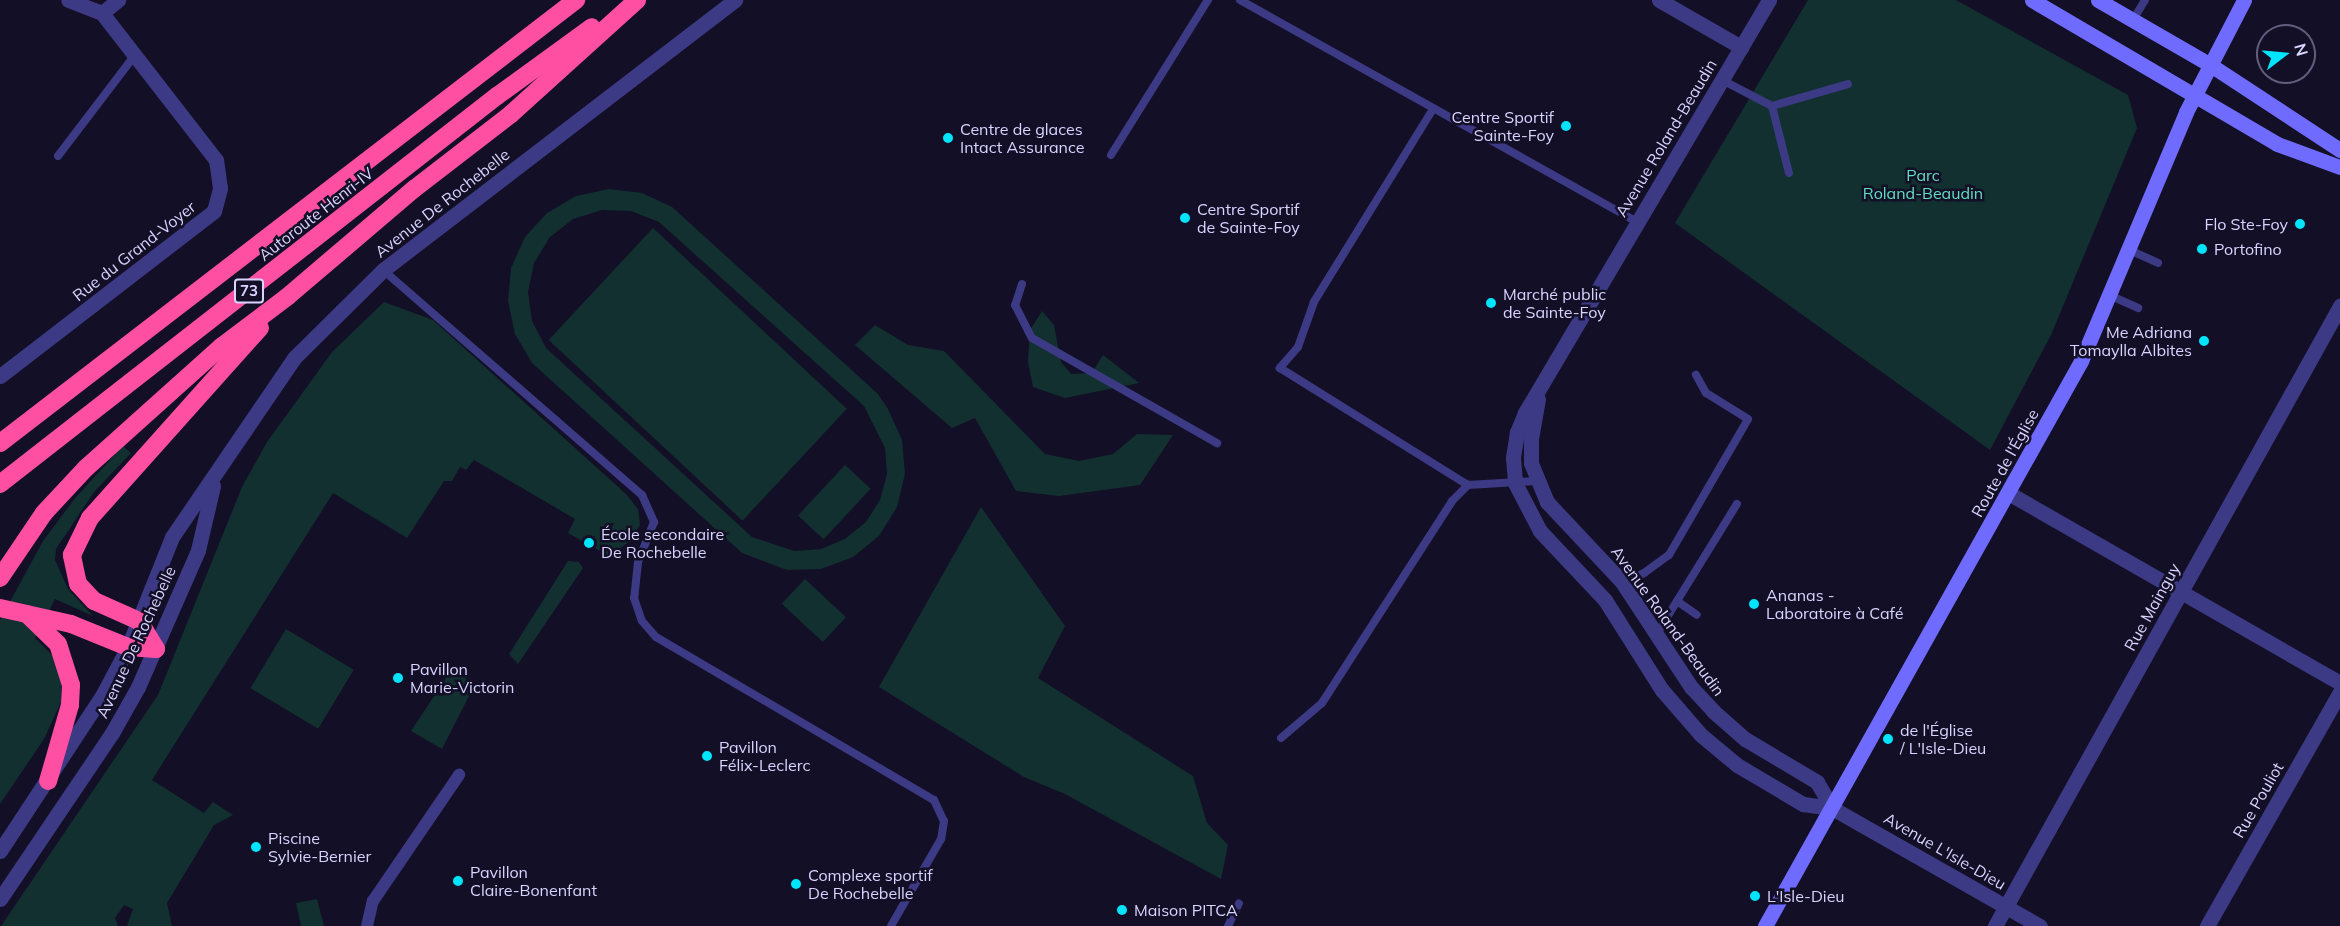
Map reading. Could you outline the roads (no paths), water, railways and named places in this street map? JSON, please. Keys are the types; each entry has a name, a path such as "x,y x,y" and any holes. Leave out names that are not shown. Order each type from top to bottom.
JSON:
{"highway":[{"name":"Autoroute Henri-IV","path":"0,443 576,0"},
{"name":"Autoroute Henri-IV","path":"0,484 497,96 630,0"},
{"path":"0,578 44,513 86,468 221,347 287,297 414,189 511,114 637,0"},
{"path":"156,649 139,621 94,601 78,584 72,555 90,518 287,297"},
{"path":"0,608 27,614 44,622 128,647 156,649"},
{"path":"44,622 58,644 71,685 70,705 48,781"}],"main road":[{"path":"2032,0 2277,144 2340,167"},
{"path":"2098,0 2209,64 2340,150"},
{"name":"Route de l'Église","path":"1765,926 2010,494 2080,362 2194,95 2244,0"}],"street":[{"path":"68,0 102,13 118,0"},
{"name":"Avenue De Rochebelle","path":"0,851 48,781 128,647 172,537 294,358 383,270 735,0"},
{"path":"1659,0 1741,47"},
{"name":"Avenue Roland-Beaudin","path":"1769,0 1540,388 1517,432 1515,483 1539,531 1605,600 1662,690 1701,735 1737,765 1803,804 1832,808"},
{"name":"Rue du Grand-Voyer","path":"0,376 214,211 220,188 216,160 102,13"},
{"name":"Rue Mainguy","path":"1995,926 2340,306"},
{"name":"Avenue Roland-Beaudin","path":"1540,388 1531,438 1536,480 1563,520 1622,582 1656,636 1713,711 1744,739 1817,782 1832,808"},
{"name":"Avenue De Rochebelle","path":"0,899 112,733 156,649 198,550 215,477"},
{"path":"2010,494 2340,683"},
{"name":"Rue Pouliot","path":"2207,926 2340,692"},
{"path":"367,926 373,901 459,776"},
{"name":"Avenue L'Isle-Dieu","path":"1832,808 2040,926"}],"lane":[{"path":"1111,155 1208,0"},
{"path":"1240,0 1255,3 1433,108 1637,222"},
{"path":"2133,20 2145,0"},
{"path":"58,156 135,55"},
{"path":"1722,80 1772,106 1848,84"},
{"path":"1772,106 1789,173"},
{"path":"1433,108 1314,302 1298,347 1280,368 1468,485 1536,480"},
{"path":"2127,249 2158,263"},
{"path":"383,270 642,495 654,522 638,562 634,598 642,621 656,637 934,800 944,821 941,839 891,926"},
{"path":"1022,284 1015,305 1032,338 1217,442"},
{"path":"2109,295 2138,308"},
{"path":"1622,582 1644,573 1669,555 1748,419 1706,393 1696,375"},
{"path":"1281,738 1322,704 1452,501 1468,485"},
{"path":"1656,636 1737,504"},
{"path":"1677,601 1697,615"},
{"path":"1228,926 1239,903"}],"place":[{"name":"Centre Sportif Sainte-Foy","path":"1566,126"},
{"name":"Centre de glaces Intact Assurance","path":"948,138"},
{"name":"Centre Sportif de Sainte-Foy","path":"1185,218"},
{"name":"Flo Ste-Foy","path":"2300,224"},
{"name":"Portofino","path":"2202,249"},
{"name":"Marché public de Sainte-Foy","path":"1491,303"},
{"name":"Me Adriana Tomaylla Albites","path":"2204,341"},
{"name":"École secondaire De Rochebelle","path":"589,543"},
{"name":"Ananas - Laboratoire à Café","path":"1754,604"},
{"name":"Pavillon Marie-Victorin","path":"398,678"},
{"name":"de l'Église / L'Isle-Dieu","path":"1888,739"},
{"name":"Pavillon Félix-Leclerc","path":"707,756"},
{"name":"Piscine Sylvie-Bernier","path":"256,847"},
{"name":"Pavillon Claire-Bonenfant","path":"458,881"},
{"name":"Complexe sportif De Rochebelle","path":"796,884"},
{"name":"L'Isle-Dieu","path":"1755,896"},
{"name":"Maison PITCA","path":"1122,910"}],"park label":[{"name":"Parc Roland-Beaudin","path":"1923,184"}]}
